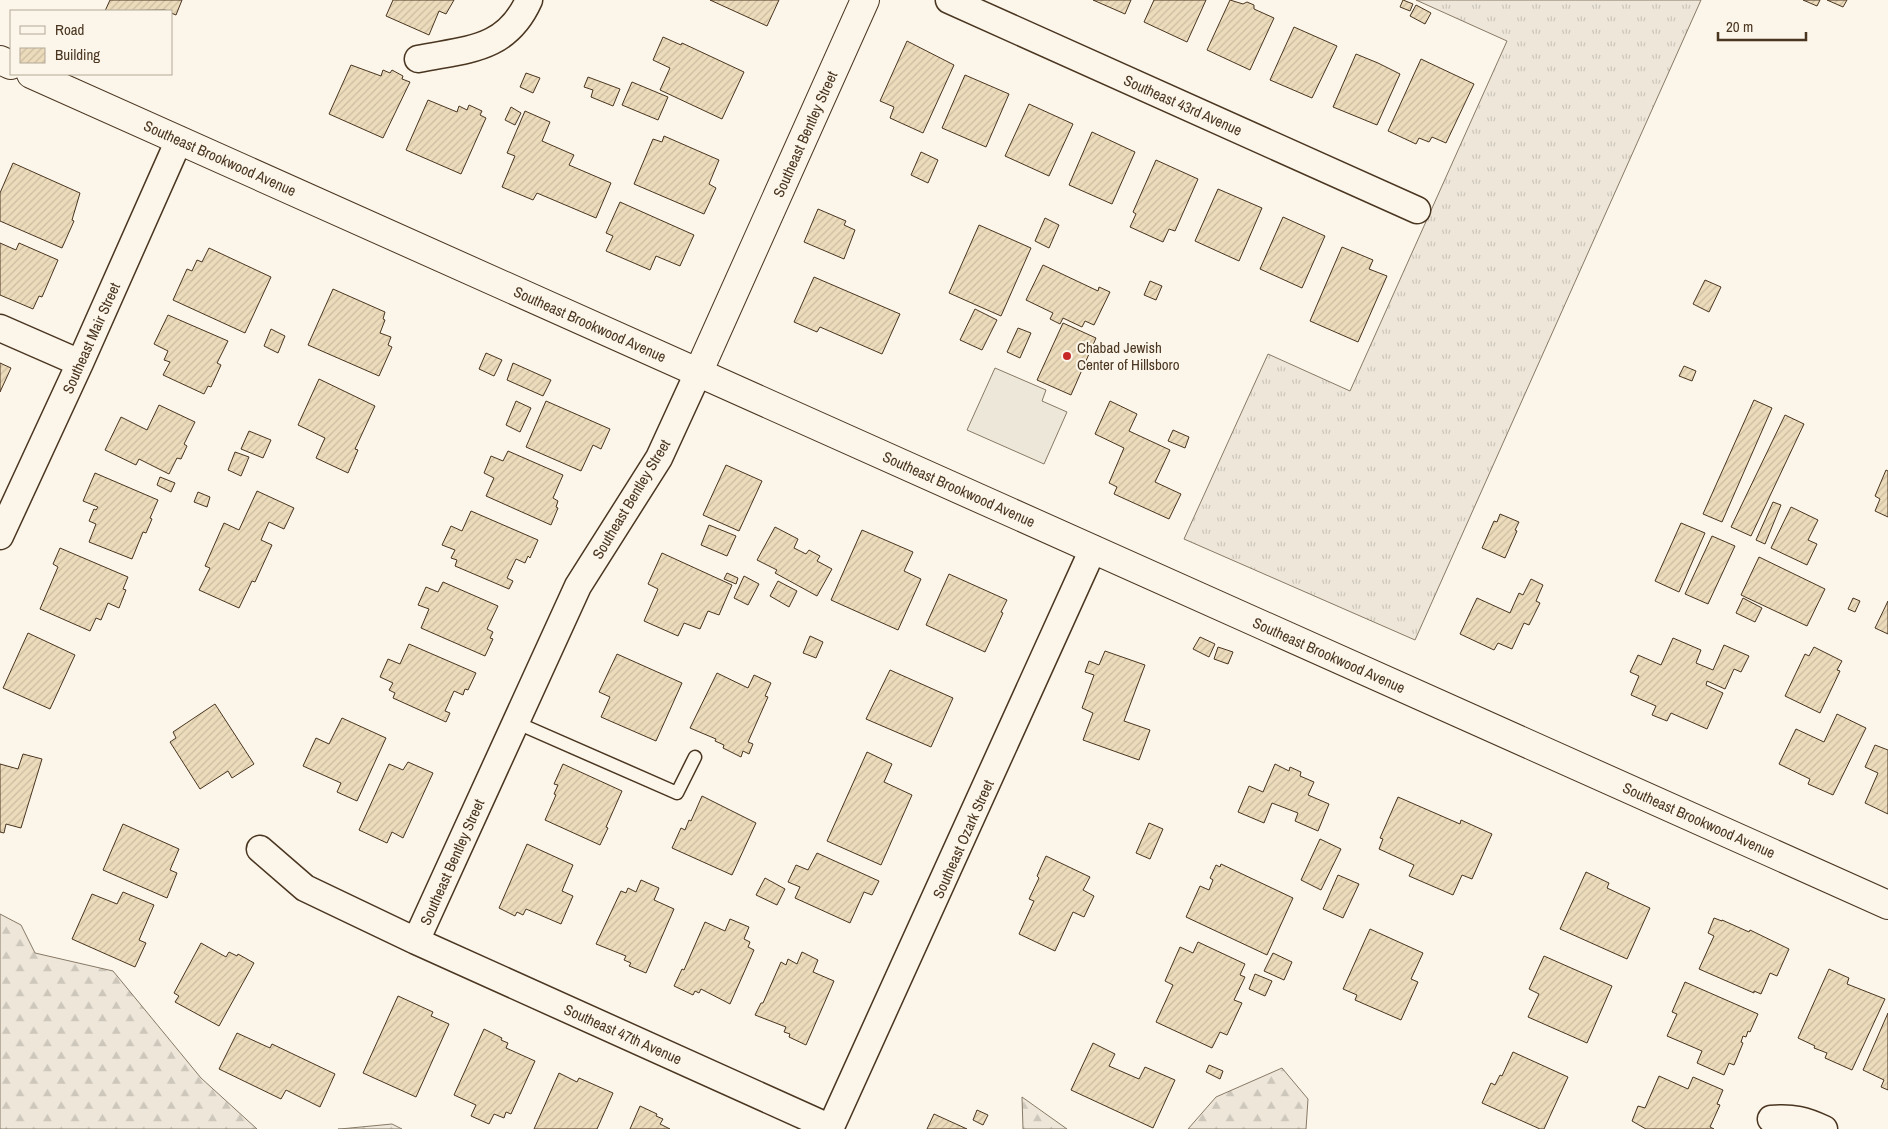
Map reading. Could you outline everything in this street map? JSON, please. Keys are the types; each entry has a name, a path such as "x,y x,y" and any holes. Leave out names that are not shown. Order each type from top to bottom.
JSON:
{"main road":[{"name":"Southeast Bentley Street","path":"698,372 865,0"},
{"name":"Southeast Brookwood Avenue","path":"33,75 1888,905"}],"street":[{"path":"418,59 490,44 510,30 524,12 529,0"},
{"name":"Southeast 43rd Avenue","path":"949,0 1417,210"},
{"name":"Southeast Mair Street","path":"0,536 80,363 179,140"},
{"path":"0,328 80,363"},
{"name":"Southeast Bentley Street","path":"416,941 578,586 659,458 698,372"},
{"name":"Southeast Ozark Street","path":"830,1129 1093,549"},
{"name":"Southeast 47th Avenue","path":"260,849 305,888 416,941 830,1129"},
{"path":"1771,1119 1790,1117 1807,1121 1824,1129"}],"lane":[{"path":"515,722 677,793 694,756"}],"green space":[{"path":"1416,0 1701,0 1415,640 1184,539 1268,354 1350,391 1507,41"},
{"path":"0,914 21,925 35,953 113,971 201,1078 257,1129 0,1129"},
{"path":"1282,1068 1308,1099 1306,1129 1188,1129 1216,1097"},
{"path":"1022,1097 1067,1129 1023,1129"},
{"path":"392,1124 402,1129 340,1129"}],"shaded area":[{"path":"995,368 1046,390 1042,401 1067,412 1044,464 967,430"}],"building":[{"path":"110,0 182,0 176,15 172,13 172,10 105,10"},
{"path":"393,0 454,0 446,14 439,11 429,35 386,16"},
{"path":"710,0 779,0 767,26"},
{"path":"1093,0 1131,0 1125,14"},
{"path":"1154,0 1206,0 1187,42 1144,22"},
{"path":"1230,0 1243,4 1247,2 1254,5 1254,9 1274,18 1250,70 1207,50"},
{"path":"1403,0 1413,4 1410,11 1400,7"},
{"path":"1803,0 1820,0 1817,6"},
{"path":"1827,0 1847,0 1843,7"},
{"path":"1416,5 1431,13 1425,24 1410,16"},
{"path":"1294,27 1337,46 1312,98 1270,80"},
{"path":"663,37 681,45 682,43 744,72 722,119 660,90 670,68 653,60"},
{"path":"907,41 954,65 923,133 890,118 894,107 880,101"},
{"path":"1356,54 1400,74 1377,125 1333,107"},
{"path":"1421,59 1474,84 1446,143 1432,137 1429,142 1419,138 1416,144 1388,131"},
{"path":"351,65 381,76 383,70 390,73 392,70 403,76 402,79 410,82 383,138 329,114"},
{"path":"526,73 540,78 533,93 520,87"},
{"path":"965,75 1009,94 986,147 942,128"},
{"path":"588,77 620,89 613,106 591,97 593,90 584,87"},
{"path":"632,82 668,97 658,120 622,105"},
{"path":"428,100 457,112 459,106 467,110 469,105 482,111 480,115 486,118 461,174 406,150"},
{"path":"1029,104 1073,124 1049,176 1005,156"},
{"path":"511,107 521,113 515,125 505,120"},
{"path":"525,111 550,122 542,141 574,155 569,165 611,183 596,218 537,193 533,200 502,187 515,156 507,153"},
{"path":"1092,132 1135,152 1112,204 1069,185"},
{"path":"664,136 719,160 709,184 716,188 704,214 634,184 653,139 662,142"},
{"path":"921,152 938,160 928,183 911,175"},
{"path":"1156,160 1198,179 1175,231 1169,229 1163,242 1130,227 1136,214 1133,212"},
{"path":"13,163 80,193 72,220 74,221 62,248 0,221 0,193"},
{"path":"1218,189 1262,208 1239,261 1195,241"},
{"path":"620,202 694,235 680,266 656,256 650,270 606,251 613,236 606,233"},
{"path":"818,209 846,221 844,225 855,230 844,259 804,242"},
{"path":"1283,217 1325,236 1302,288 1260,269"},
{"path":"1045,218 1059,225 1049,248 1035,241"},
{"path":"979,225 1031,248 1001,316 949,293"},
{"path":"0,243 16,250 19,243 58,260 42,297 39,296 33,309 0,295"},
{"path":"1342,247 1373,260 1369,269 1387,276 1358,342 1310,321"},
{"path":"209,248 271,277 245,333 173,300 187,269 192,271 197,260 202,262"},
{"path":"1043,265 1098,291 1099,287 1110,292 1094,325 1085,321 1082,327 1063,318 1060,324 1050,319 1053,313 1026,300"},
{"path":"814,277 900,314 882,354 820,327 817,332 794,322"},
{"path":"1705,280 1721,287 1709,312 1693,304"},
{"path":"1150,281 1162,286 1156,300 1144,295"},
{"path":"333,289 385,312 383,319 385,320 380,333 391,337 388,345 392,347 379,376 308,345"},
{"path":"975,309 997,320 982,350 960,340"},
{"path":"168,315 228,341 217,363 221,365 211,387 208,386 204,394 163,375 170,362 164,360 168,351 154,344"},
{"path":"1063,323 1096,338 1071,395 1037,380"},
{"path":"1018,328 1031,333 1020,358 1007,352"},
{"path":"271,329 285,336 278,353 264,346"},
{"path":"486,353 502,360 494,376 479,369"},
{"path":"0,363 11,368 0,392"},
{"path":"513,363 551,380 543,396 507,380"},
{"path":"1684,366 1696,371 1692,381 1679,376"},
{"path":"319,379 375,406 355,449 358,450 348,473 316,458 325,438 298,425"},
{"path":"1754,400 1772,408 1722,522 1703,514"},
{"path":"516,401 531,408 520,432 506,425"},
{"path":"546,401 610,429 601,449 593,445 581,471 526,447"},
{"path":"1110,401 1137,414 1129,431 1170,450 1155,482 1181,494 1169,519 1114,494 1117,487 1109,483 1124,448 1095,434"},
{"path":"159,405 195,422 184,444 187,446 181,459 177,458 169,474 139,459 136,465 105,450 121,417 147,430"},
{"path":"1785,415 1804,424 1751,536 1731,527"},
{"path":"1173,430 1189,437 1185,448 1168,441"},
{"path":"249,431 271,440 263,458 241,449"},
{"path":"508,451 563,475 553,498 558,501 556,507 558,508 551,525 486,496 494,478 484,473 491,456 503,461"},
{"path":"235,452 249,457 241,476 228,470"},
{"path":"726,465 762,481 739,531 703,515"},
{"path":"1886,470 1888,471 1888,517 1875,511 1880,499 1875,496"},
{"path":"95,473 158,500 146,533 143,532 132,559 89,542 96,524 89,521 94,509 96,510 98,507 83,501"},
{"path":"160,477 175,483 171,492 157,485"},
{"path":"257,491 294,508 284,529 269,522 261,540 272,545 255,582 252,581 239,608 199,590 210,568 205,566 224,523 239,530"},
{"path":"198,492 210,497 207,507 194,502"},
{"path":"1773,502 1781,505 1765,544 1756,540"},
{"path":"1791,507 1818,520 1808,540 1817,544 1807,565 1771,548"},
{"path":"471,511 538,540 530,558 528,556 525,563 516,559 507,578 513,581 509,589 455,566 457,560 451,558 455,550 442,545 451,526 462,531"},
{"path":"1500,514 1519,522 1505,558 1482,548 1494,521 1497,522"},
{"path":"1681,523 1705,533 1679,592 1655,581"},
{"path":"709,525 736,536 727,556 701,545"},
{"path":"775,527 798,539 794,548 806,554 809,550 820,556 817,561 832,569 817,596 775,573 777,570 757,560"},
{"path":"862,530 913,552 904,571 921,579 898,630 831,600"},
{"path":"1712,536 1735,546 1708,604 1685,594"},
{"path":"60,548 128,577 123,589 126,590 119,608 108,603 101,620 96,618 90,631 40,609 58,567 53,564"},
{"path":"662,553 732,585 719,615 708,611 700,629 684,623 678,636 644,621 658,589 648,584"},
{"path":"1759,557 1825,589 1807,626 1741,595"},
{"path":"727,573 738,578 736,584 724,579"},
{"path":"949,574 1007,600 985,652 926,625"},
{"path":"744,576 759,584 748,605 734,598"},
{"path":"1531,579 1543,585 1536,601 1540,603 1529,625 1524,623 1512,649 1498,643 1494,650 1460,634 1477,598 1510,613 1519,593 1523,595"},
{"path":"778,581 797,591 789,607 770,596"},
{"path":"443,582 498,606 487,629 493,632 490,638 493,639 485,656 421,628 429,609 418,605 426,587 438,592"},
{"path":"1743,598 1762,608 1755,622 1736,613"},
{"path":"1853,598 1860,601 1855,612 1848,609"},
{"path":"1888,601 1888,634 1875,628"},
{"path":"28,633 75,655 50,709 3,688"},
{"path":"810,636 823,642 816,658 803,653"},
{"path":"1200,637 1215,644 1209,657 1193,649"},
{"path":"1673,638 1701,650 1696,663 1713,670 1724,645 1749,656 1741,672 1734,669 1725,689 1707,681 1706,685 1723,693 1707,729 1671,713 1667,721 1652,715 1656,706 1631,695 1639,676 1630,672 1638,655 1661,665"},
{"path":"409,644 476,673 468,690 465,689 463,695 454,691 445,711 450,713 446,722 393,698 395,693 389,690 393,683 380,677 388,659 400,664"},
{"path":"1218,647 1233,652 1228,664 1214,659"},
{"path":"1814,647 1842,661 1837,670 1840,671 1820,713 1785,696 1805,654 1809,656"},
{"path":"1105,651 1145,665 1124,721 1150,730 1139,760 1083,740 1093,713 1082,708 1094,675 1085,672 1089,661 1099,665"},
{"path":"617,654 682,683 656,741 601,717 610,697 599,692"},
{"path":"890,670 953,698 931,747 866,719"},
{"path":"717,673 748,688 754,675 771,683 765,696 768,697 748,742 753,744 749,754 743,751 741,757 723,748 724,745 715,741 716,739 690,728"},
{"path":"215,704 254,764 232,778 228,771 200,789 170,742 176,738 173,732"},
{"path":"1837,714 1866,728 1833,795 1808,784 1810,779 1779,764 1796,729 1824,742"},
{"path":"342,718 386,738 357,801 337,792 341,783 303,766 316,738 329,744"},
{"path":"1875,745 1888,750 1888,814 1865,803 1878,773 1865,767"},
{"path":"867,752 892,764 884,782 912,795 881,865 827,841"},
{"path":"23,754 42,759 21,828 6,824 4,833 0,832 0,764 18,769"},
{"path":"408,762 433,773 403,838 392,832 387,843 359,830 389,764 403,770"},
{"path":"563,764 622,791 600,845 545,820 556,795 554,794 558,785 554,784"},
{"path":"1275,764 1289,771 1290,767 1301,772 1300,776 1314,782 1308,795 1329,804 1318,831 1295,821 1298,813 1272,803 1264,823 1238,812 1249,786 1263,792"},
{"path":"702,796 756,823 732,875 672,848 681,828 685,830 689,820 691,821"},
{"path":"1398,797 1460,824 1461,820 1492,834 1472,879 1462,875 1453,895 1409,876 1414,865 1379,849 1383,839 1380,838"},
{"path":"1149,823 1163,829 1150,859 1136,853"},
{"path":"123,824 179,849 170,870 177,873 167,898 103,870"},
{"path":"1320,839 1341,849 1321,890 1301,880"},
{"path":"527,844 573,865 562,891 573,896 561,924 526,909 523,915 517,912 515,916 499,908"},
{"path":"817,853 879,881 872,895 864,892 850,923 795,898 800,887 788,882 796,865 808,870"},
{"path":"1046,856 1090,877 1083,890 1094,896 1084,917 1073,912 1055,951 1019,934 1034,901 1029,899 1039,878 1037,876"},
{"path":"1221,864 1293,898 1267,955 1186,917 1200,886 1209,890 1213,880 1210,878 1216,865 1220,867"},
{"path":"1586,872 1609,883 1607,888 1650,908 1627,959 1560,929"},
{"path":"1338,875 1359,884 1343,918 1323,909"},
{"path":"765,878 785,889 777,905 756,895"},
{"path":"641,880 659,888 654,900 674,909 646,973 629,966 631,963 624,960 626,956 596,944 621,891 626,893 628,888 636,892"},
{"path":"123,892 154,905 139,940 146,943 135,967 72,939 92,894 117,904"},
{"path":"1714,918 1749,932 1750,930 1789,949 1777,976 1770,973 1761,994 1754,991 1754,993 1699,969 1714,936 1708,933"},
{"path":"730,919 749,927 744,939 750,942 748,947 754,950 730,1004 701,989 699,993 695,991 693,995 674,986 682,969 684,970 705,922 725,931"},
{"path":"1370,929 1423,953 1411,979 1418,982 1401,1020 1355,1000 1357,995 1343,989"},
{"path":"1198,942 1245,964 1240,975 1245,977 1234,1000 1242,1003 1227,1035 1220,1032 1212,1048 1156,1022 1173,985 1165,981 1180,947 1193,953"},
{"path":"201,943 226,957 229,952 237,956 238,954 254,963 219,1026 175,1002 179,996 174,993"},
{"path":"802,952 818,960 813,972 834,981 806,1045 789,1037 790,1034 784,1032 786,1027 755,1015 761,1003 763,1003 781,962 786,965 788,959 797,964"},
{"path":"1273,953 1292,962 1284,980 1264,971"},
{"path":"1544,956 1612,986 1587,1043 1528,1017 1539,994 1529,989"},
{"path":"1829,969 1849,978 1847,984 1885,999 1852,1070 1825,1058 1827,1053 1814,1048 1815,1046 1798,1038"},
{"path":"1255,974 1272,981 1265,996 1249,989"},
{"path":"1685,982 1758,1014 1750,1032 1748,1031 1746,1037 1743,1036 1741,1042 1743,1043 1734,1065 1729,1063 1724,1075 1697,1063 1702,1051 1667,1036 1677,1014 1672,1012"},
{"path":"398,996 433,1012 431,1016 449,1024 416,1097 363,1073"},
{"path":"1888,1013 1888,1090 1881,1087 1884,1080 1863,1070"},
{"path":"484,1029 508,1043 506,1048 535,1061 511,1114 506,1112 504,1118 494,1114 489,1124 471,1116 476,1105 454,1095"},
{"path":"237,1033 270,1048 272,1044 335,1074 320,1107 286,1090 281,1099 219,1069"},
{"path":"1093,1043 1115,1054 1109,1066 1139,1079 1145,1067 1175,1080 1153,1128 1071,1090"},
{"path":"1513,1052 1568,1077 1544,1129 1540,1129 1482,1103 1491,1083 1495,1085 1500,1075 1502,1076"},
{"path":"1209,1065 1223,1071 1220,1079 1206,1072"},
{"path":"559,1073 577,1082 579,1078 613,1093 597,1129 534,1129"},
{"path":"1659,1076 1688,1089 1693,1077 1723,1090 1717,1104 1720,1105 1710,1127 1714,1129 1646,1129 1632,1121 1638,1106 1645,1108"},
{"path":"640,1106 657,1114 656,1116 663,1119 660,1124 670,1129 630,1129"},
{"path":"977,1110 988,1115 983,1125 973,1120"},
{"path":"934,1114 967,1129 927,1129"}],"place":[{"name":"Chabad Jewish Center of Hillsboro","path":"1067,356"}]}
